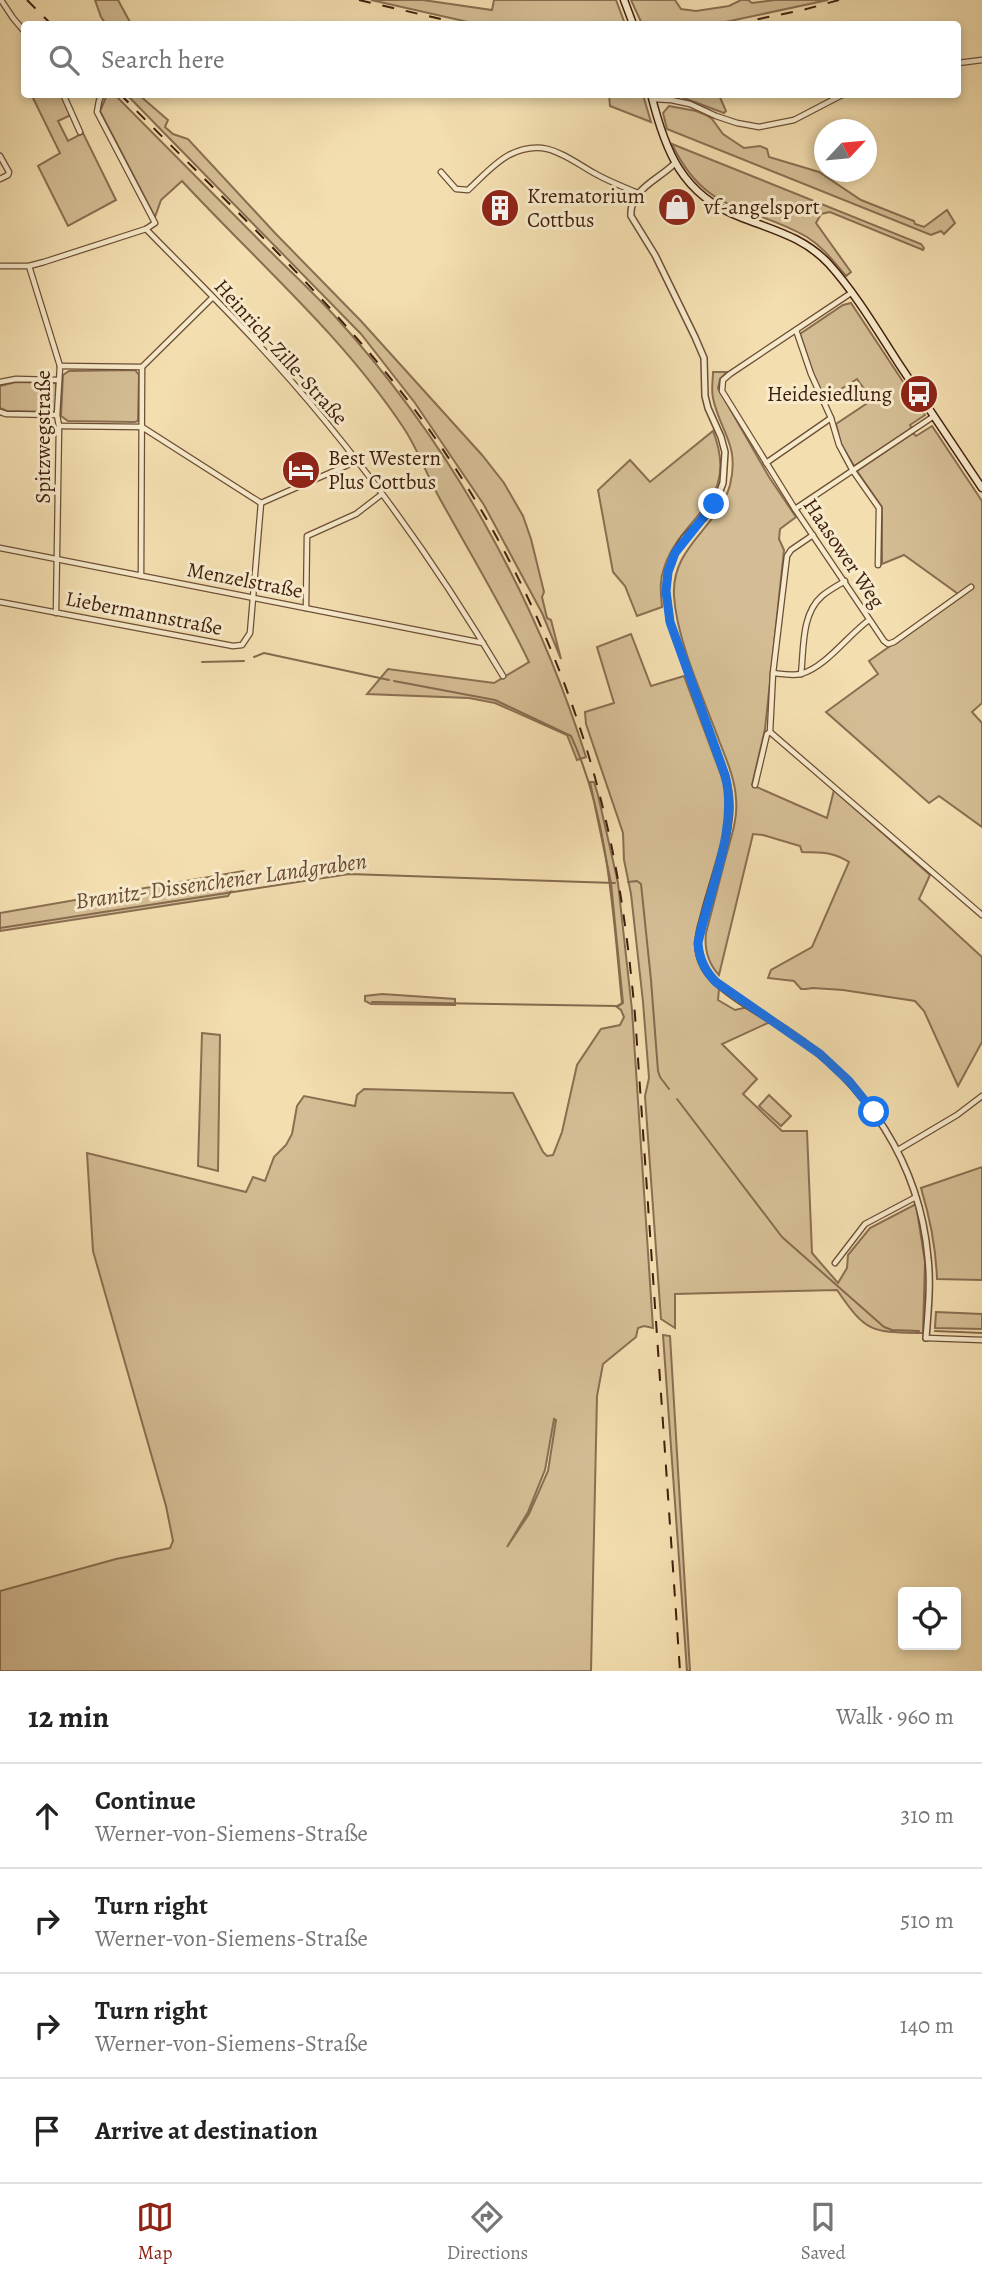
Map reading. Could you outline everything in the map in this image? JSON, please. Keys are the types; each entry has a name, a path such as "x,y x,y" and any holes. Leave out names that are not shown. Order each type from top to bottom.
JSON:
{"main road":[{"path":"624,0 632,21"},
{"path":"652,98 660,129 674,164 697,192 715,205 742,218 788,233 805,243 827,262 851,293 982,488"}],"street":[{"path":"1,0 21,27"},
{"path":"961,63 982,60"},
{"path":"65,98 80,132"},
{"path":"0,266 30,266 146,229 155,223 97,112 100,98"},
{"path":"658,98 690,104 726,120 759,127 794,121 837,98"},
{"path":"441,172 456,189 468,190 508,156 525,149 541,148 568,156 594,173 638,193"},
{"path":"0,156 9,172 0,179"},
{"path":"674,164 638,193 630,207 631,216 660,265 704,358 705,396 725,452 723,483 718,496 675,553 668,572 666,591 670,622 725,775 729,799 727,830 698,943 700,957 707,972 716,982 810,1045 840,1072 874,1112 898,1150 916,1197 925,1234 929,1280 926,1338 982,1340"},
{"name":"Heinrich-Zille-Straße","path":"146,229 257,343 357,461 431,561 503,676"},
{"name":"Spitzwegstraße","path":"30,266 60,366 57,415 57,612"},
{"path":"851,293 796,330 839,445 853,471 879,508 878,565"},
{"path":"60,366 142,367 212,298"},
{"name":"Haasower Weg","path":"796,330 730,374 723,380 722,391 795,509 845,580 869,620 884,641 891,643 971,587"},
{"path":"141,576 142,367"},
{"path":"0,382 16,379 58,380"},
{"path":"0,412 57,415"},
{"path":"795,509 934,416"},
{"path":"766,463 831,418"},
{"path":"59,426 142,427 261,503 357,461"},
{"path":"306,608 307,536 356,514 382,494"},
{"name":"Liebermannstraße","path":"0,603 233,646 242,645 248,638 254,598 261,503"},
{"path":"755,785 767,734 770,732 773,673 787,556 791,550 813,535"},
{"name":"Menzelstraße","path":"0,548 483,643"},
{"path":"801,674 807,623 812,607 845,580"},
{"path":"773,673 801,674 829,657 869,620"},
{"path":"770,732 982,915"},
{"path":"976,910 982,903"},
{"path":"898,1150 957,1115 982,1096"},
{"path":"835,1263 865,1224 916,1197"}],"shaded area":[{"path":"95,0 118,0 129,21 104,21"},
{"path":"371,0 423,0 492,10 494,0 616,0 624,21 464,21"},
{"path":"631,0 675,0 681,9 696,11 729,6 741,0 752,3 828,0 730,21 641,21"},
{"path":"33,98 63,98 71,115 58,121 68,141 83,133 116,200 68,226 38,166 60,153"},
{"path":"106,98 118,98 332,313 414,413 450,466 514,578 541,636 586,757 577,760 567,735 495,703 469,698 367,694 388,669 494,683 529,662 408,435 379,393 326,330 182,181 161,200 155,217 100,111"},
{"path":"130,98 142,98 168,120 165,127 173,134 188,139 361,321 504,483 523,516 531,539 544,592 542,597 547,618 551,620 561,659 542,613 484,505 415,403 361,334"},
{"path":"609,98 644,98 651,122 610,106"},
{"path":"684,98 720,98 726,111 724,113"},
{"path":"669,106 706,115 723,134 744,148 760,146 767,149 769,157 814,170 814,182 834,182 861,200 914,221 915,224 924,227 947,210 955,223 944,234 941,231 931,235 667,129 663,113"},
{"path":"672,144 921,244 924,248 923,250 830,212 821,214 816,223 851,272 846,276 823,250 807,237 731,205 699,184"},
{"path":"851,303 925,415 910,425 912,429 854,466 841,444 836,424 872,400 857,379 825,399 813,374 800,334 843,305"},
{"path":"135,370 139,375 138,421 68,421 61,416 63,375 69,371"},
{"path":"713,372 727,372 720,379 718,388 769,477 796,517 780,529 779,539 784,550 765,729 752,785 827,818 834,790 930,875 919,899 982,957 982,1042 958,1086 924,1011 915,1001 843,990 801,989 794,981 768,978 771,970 812,947 849,862 843,858 826,853 802,852 800,846 753,834 719,975 708,956 706,933 734,828 735,792 728,763 680,632 674,596 675,579 687,550 716,513 730,485 733,459 713,398"},
{"path":"16,382 56,383 56,412 7,411 0,408 0,386"},
{"path":"932,426 982,501 982,703 972,712 982,723 982,827 939,796 929,803 826,712 878,674 869,661 961,596 904,555 882,564 882,507 857,471 913,433 916,436"},
{"path":"713,431 720,455 720,475 715,491 672,549 661,578 662,607 637,616 625,586 613,572 598,490 630,460 650,482"},
{"path":"631,634 651,686 684,676 727,795 728,819 697,928 696,955 701,969 719,989 718,1000 735,1010 748,1007 770,1022 722,1044 757,1079 743,1094 782,1131 807,1131 812,1253 838,1283 847,1268 848,1255 870,1228 916,1204 925,1262 923,1333 881,1331 872,1328 856,1315 837,1290 675,1294 675,1328 661,1319 645,1096 649,1078 631,894 624,860 623,833 586,724 585,712 614,703 597,647"},
{"path":"590,782 594,782 598,795 618,883 632,1010 653,1328 638,1328 636,1337 603,1364 597,1396 591,1671 0,1671 0,1591 116,1559 170,1548 173,1541 166,1506 93,1251 87,1153 246,1192 253,1177 265,1181 274,1157 292,1134 297,1106 304,1096 355,1106 357,1095 364,1089 513,1093 543,1152 547,1156 553,1155 562,1132 577,1065 601,1029 620,1025 624,1017 617,1007 623,1003 611,883","holes":["554,1419 556,1420 548,1471 529,1514 507,1547 528,1512 545,1470"]},
{"path":"243,871 228,896 0,931 0,913"},
{"path":"382,994 455,999 455,1005 371,1004 365,1001 365,996"},
{"path":"202,1033 220,1035 218,1171 198,1166"},
{"path":"769,1095 791,1116 781,1126 759,1106"},
{"path":"982,1167 982,1280 937,1279 932,1233 921,1188"},
{"path":"936,1312 982,1314 982,1329 935,1328"},
{"path":"663,1335 670,1336 690,1671 687,1671"}],"waterway":[{"path":"254,657 264,653 389,680"},
{"path":"202,662 244,661"},
{"path":"372,1002 617,1006 622,1003 612,901 601,833 584,767 571,736 495,700 394,681"},
{"name":"Branitz- Dissenchener Landgraben","path":"0,928 349,874 615,883"},
{"name":"Branitz- Dissenchener Landgraben","path":"628,882 637,881 641,884 658,1071 669,1089"},
{"name":"Branitz- Dissenchener Landgraben","path":"677,1099 782,1237 884,1327 919,1331"},
{"path":"935,1331 982,1333"}],"railway":[{"path":"27,0 48,21"},
{"path":"359,0 449,21"},
{"path":"749,21 839,0"},
{"path":"124,98 313,289 414,408 486,518 545,635 569,696 606,821 630,966 680,1671"}],"place":[{"name":"vf-angelsport","path":"677,207"},
{"name":"Krematorium Cottbus","path":"500,208"},
{"name":"Heidesiedlung","path":"919,394"},
{"name":"Best Western Plus Cottbus","path":"301,470"}],"route":[{"path":"714,504 684,538 675,553 668,572 666,591 670,622 728,786 730,810 727,830 698,950 707,972 716,982 820,1054 849,1081 874,1112"}]}
